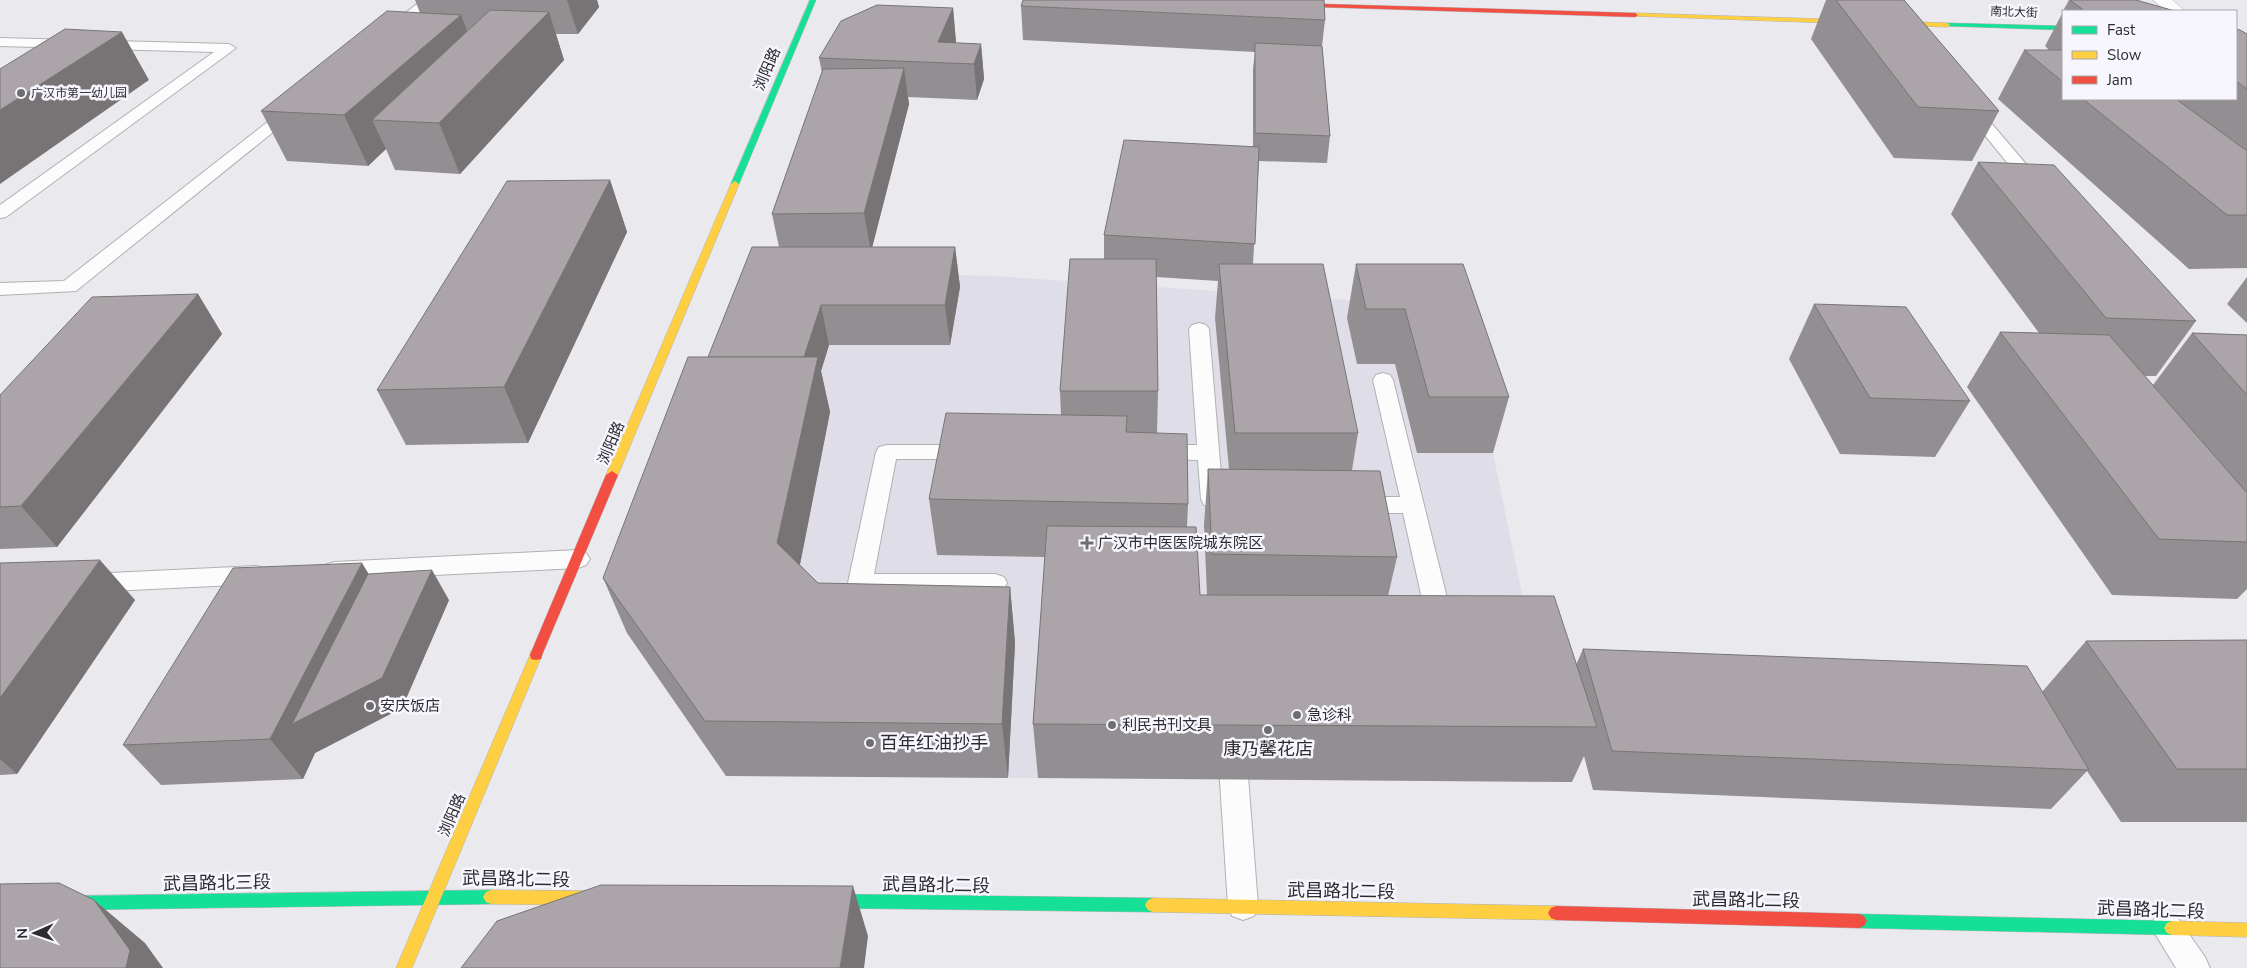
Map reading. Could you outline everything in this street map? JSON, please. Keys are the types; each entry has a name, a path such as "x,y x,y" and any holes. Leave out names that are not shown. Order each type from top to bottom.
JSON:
{"street":[{"name":"浏阳路","path":"404,968 813,0"},
{"path":"2162,0 2176,10"},
{"name":"南北大街","path":"1274,4 2062,28"},
{"name":"武昌路北二段","path":"434,896 614,898"},
{"name":"武昌路北三段","path":"0,904 434,896"},
{"name":"武昌路北二段","path":"813,901 1243,906 2247,930"}],"lane":[{"path":"377,43 430,0"},
{"path":"1901,23 1914,38"},
{"path":"0,42 229,48 0,213"},
{"path":"1957,91 2045,198"},
{"path":"0,289 69,287 307,98"},
{"path":"1199,329 1213,504 1232,504"},
{"path":"1384,380 1443,636 1423,636"},
{"path":"994,452 887,452 860,583 995,583"},
{"path":"1131,452 1209,453"},
{"path":"1337,505 1413,505"},
{"path":"309,572 578,559"},
{"path":"70,584 279,574"},
{"path":"1231,731 1243,906"},
{"path":"2166,927 2194,968"}],"shaded area":[{"name":"广汉市中医医院城东院区","path":"769,270 995,276 1450,307 1493,453 1534,652 1572,782 726,776 627,633"}],"building":[{"path":"1023,0 1324,0 1325,20 1021,6"},
{"path":"1836,0 1904,0 1999,111 1918,107"},
{"path":"2070,0 2136,0 2171,10 2084,10"},
{"path":"877,5 953,8 938,42 981,44 974,64 819,58 841,21"},
{"path":"490,10 549,12 439,123 372,120"},
{"path":"387,11 461,15 344,115 261,111"},
{"path":"65,29 122,32 0,110 0,69"},
{"path":"2237,29 2247,34 2247,89 2237,82"},
{"path":"1255,43 1322,46 1330,136 1255,133"},
{"path":"2024,50 2062,50 2062,81"},
{"path":"904,68 864,213 772,214 823,69"},
{"path":"2084,100 2177,100 2247,151 2247,215 2227,215"},
{"path":"1124,140 1259,147 1255,244 1104,235"},
{"path":"1978,162 2054,165 2196,321 2106,318"},
{"path":"610,180 504,387 377,390 507,181"},
{"path":"752,247 955,247 945,305 821,305 804,357 708,357"},
{"path":"1070,259 1156,259 1158,391 1060,391"},
{"path":"1219,264 1323,264 1358,433 1235,433"},
{"path":"1356,264 1463,264 1509,397 1429,397 1405,309 1366,309"},
{"path":"198,294 21,506 0,507 0,395 92,297"},
{"path":"1814,304 1906,307 1970,401 1870,398"},
{"path":"2000,332 2109,335 2247,493 2247,542 2159,539"},
{"path":"2192,333 2247,335 2247,395"},
{"path":"688,357 818,357 777,543 818,583 1010,587 1002,724 705,721 603,578"},
{"path":"946,413 1127,416 1126,432 1187,434 1188,504 929,499"},
{"path":"1208,469 1380,471 1397,557 1212,554"},
{"path":"1047,526 1196,527 1200,595 1554,596 1597,727 1033,724"},
{"path":"100,560 0,698 0,563"},
{"path":"362,563 270,739 123,745 233,568"},
{"path":"432,570 382,678 292,724 368,574"},
{"path":"2247,640 2247,769 2177,769 2086,641"},
{"path":"1583,649 2027,666 2089,770 1612,751"},
{"path":"59,883 94,900 130,950 126,968 0,968 0,884"},
{"path":"601,885 853,886 840,968 461,968 497,921"}],"traffic: fast":[{"path":"735,184 813,0"},
{"path":"1947,25 2062,28"},
{"path":"0,904 491,897"},
{"path":"821,901 1153,905"},
{"path":"1859,921 2172,928"}],"traffic: slow":[{"path":"1635,15 1947,25"},
{"path":"612,475 735,184"},
{"path":"404,968 536,655"},
{"path":"491,897 601,898"},
{"path":"1153,905 1556,913"},
{"path":"2172,928 2247,930"}],"traffic: jam":[{"path":"1288,5 1635,15"},
{"path":"536,655 612,475"},
{"path":"1556,913 1859,921"}],"place":[{"name":"广汉市第一幼儿园","path":"21,93"},
{"name":"广汉市中医医院城东院区","path":"1087,543"},
{"name":"安庆饭店","path":"370,706"},
{"name":"急诊科","path":"1297,715"},
{"name":"利民书刊文具","path":"1112,725"},
{"name":"康乃馨花店","path":"1268,730"},
{"name":"百年红油抄手","path":"870,743"}]}
